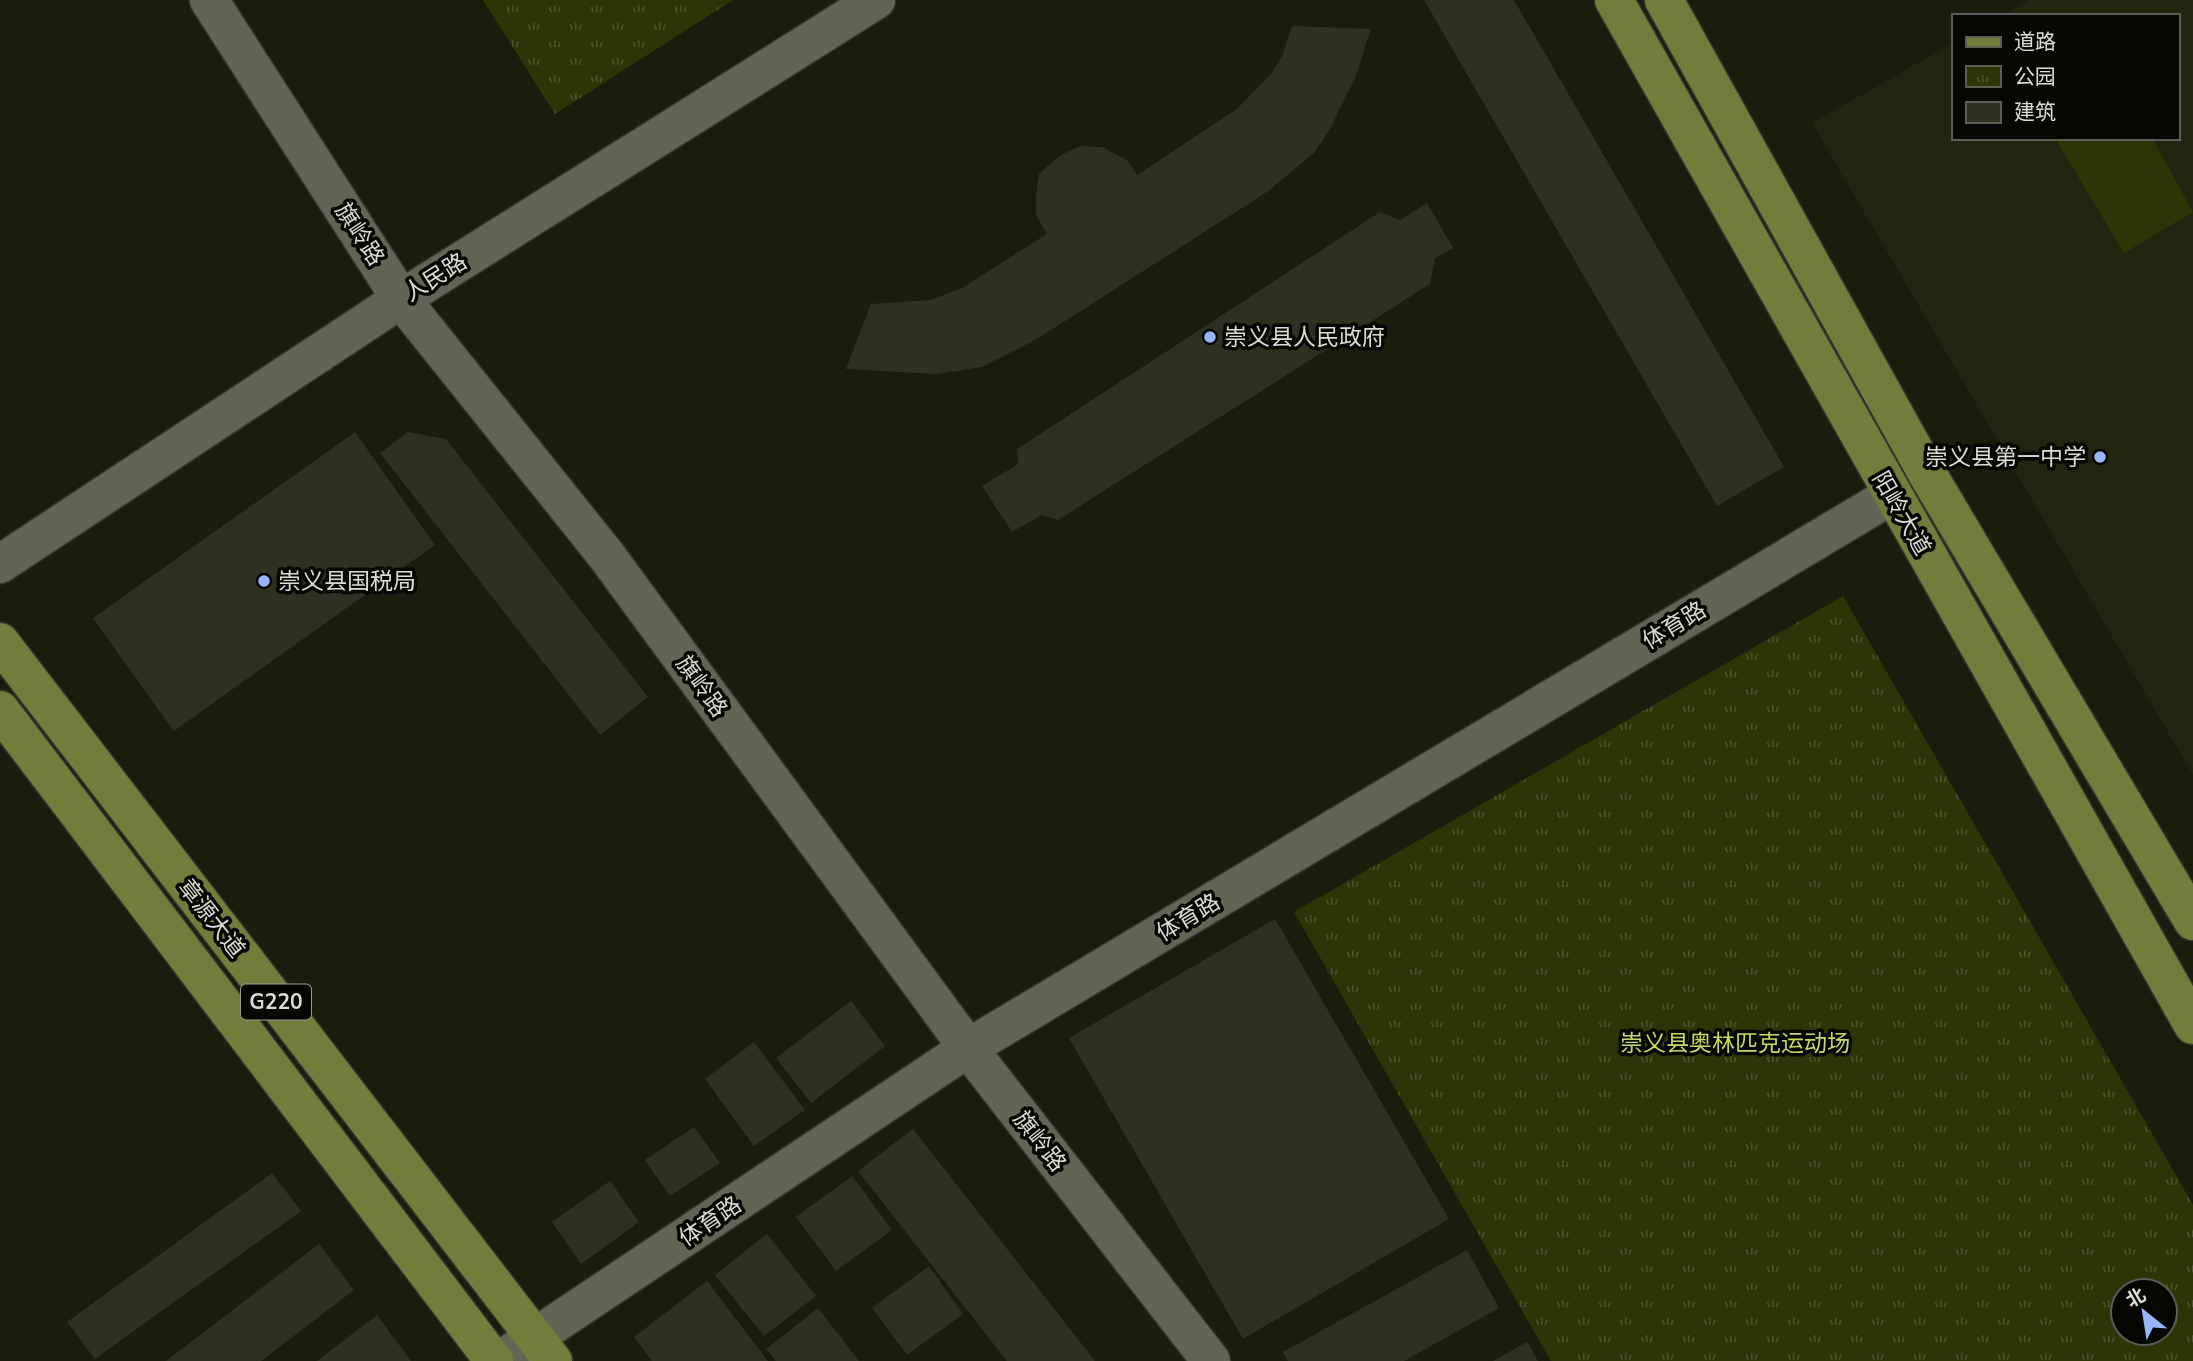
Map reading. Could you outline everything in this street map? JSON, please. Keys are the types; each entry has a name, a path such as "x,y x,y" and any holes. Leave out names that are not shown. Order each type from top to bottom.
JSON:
{"main road":[{"name":"阳岭大道","path":"1614,0 2193,1026"},
{"name":"阳岭大道","path":"1664,0 1928,475 2193,921"},
{"name":"章源大道","path":"0,642 544,1349"},
{"name":"章源大道","path":"0,710 496,1361"}],"street":[{"name":"旗岭路","path":"209,0 401,299 606,555 968,1048 1211,1361"},
{"name":"人民路","path":"0,564 401,299 876,0"},
{"name":"体育路","path":"496,1361 544,1349 968,1048 1892,495"}],"shaded area":[{"name":"崇义县第一中学","path":"2029,0 2193,0 2193,775 1812,123 1952,44 1952,140 2179,140 2179,14 2004,14"}],"green space":[{"path":"483,0 733,0 555,114"},
{"path":"2056,140 2153,140 2193,212 2124,253"},
{"name":"崇义县奥林匹克运动场","path":"1843,596 2193,1205 2193,1361 1551,1361 1294,912"}],"building":[{"path":"1424,0 1514,0 1784,467 1717,506"},
{"path":"1292,26 1371,29 1355,78 1331,127 1315,152 1267,192 1037,339 982,367 937,374 846,369 871,304 931,300 962,288 1047,234 1036,215 1039,174 1059,156 1080,146 1102,147 1127,160 1137,175 1237,109 1272,73 1282,56"},
{"path":"1427,203 1453,248 1435,258 1430,284 1058,520 1042,515 1012,532 982,486 1018,464 1017,449 1380,212 1400,220"},
{"name":"崇义县国税局","path":"355,432 435,545 174,731 93,618"},
{"path":"408,432 446,439 648,697 600,735 380,453"},
{"path":"1275,919 1449,1219 1243,1339 1069,1038"},
{"path":"851,1001 885,1046 811,1103 776,1058"},
{"path":"754,1042 805,1110 754,1146 705,1079"},
{"path":"694,1127 720,1163 670,1196 645,1160"},
{"path":"913,1129 1095,1361 1007,1361 858,1171"},
{"path":"272,1173 301,1211 95,1359 67,1322"},
{"path":"852,1176 892,1230 836,1271 796,1217"},
{"path":"610,1181 639,1222 581,1264 552,1222"},
{"path":"767,1234 816,1296 764,1336 715,1275"},
{"path":"319,1244 354,1290 261,1361 166,1361"},
{"path":"1467,1250 1499,1308 1404,1361 1288,1361 1283,1352"},
{"path":"929,1266 963,1314 907,1355 872,1308"},
{"path":"707,1281 768,1361 652,1361 634,1337"},
{"path":"818,1308 859,1361 776,1361 766,1349"},
{"path":"377,1315 411,1361 317,1361"},
{"path":"1527,1342 1538,1361 1493,1361"}],"place":[{"name":"崇义县人民政府","path":"1210,337"},
{"name":"崇义县第一中学","path":"2100,457"},
{"name":"崇义县国税局","path":"264,581"}]}
